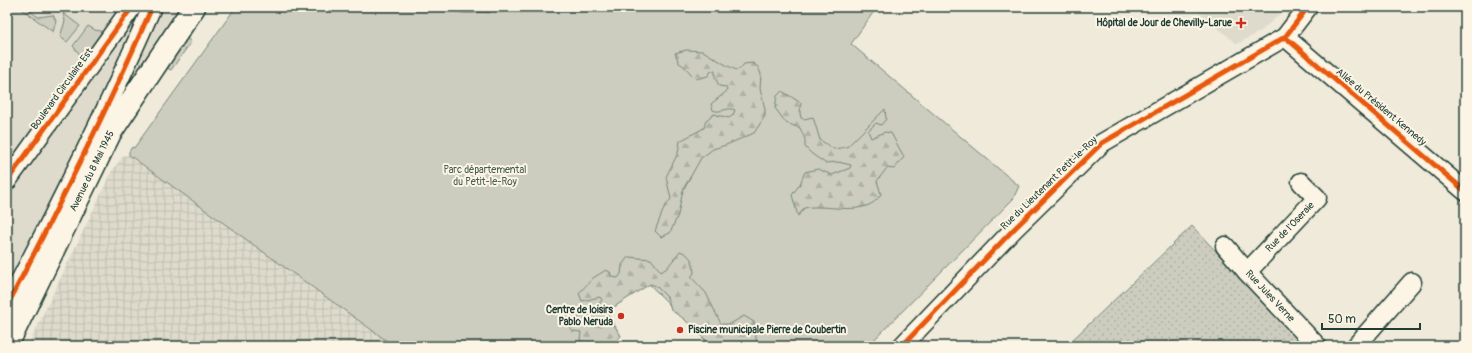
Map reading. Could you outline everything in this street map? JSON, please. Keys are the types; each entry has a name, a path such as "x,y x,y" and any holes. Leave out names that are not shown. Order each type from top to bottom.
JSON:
{"main road":[{"name":"Avenue du 8 Mai 1945","path":"7,345 110,133 194,7"}],"street":[{"name":"Boulevard Circulaire Est","path":"7,181 132,7"},
{"path":"7,306 104,111 142,32 152,7"},
{"name":"Rue du Lieutenant Petit-le-Roy","path":"902,346 1024,219 1102,143 1286,37 1308,7"},
{"name":"Allée du Président Kennedy","path":"1286,37 1465,191"},
{"name":"Rue de l'Oseraie","path":"1246,272 1317,198 1301,182"},
{"name":"Rue Jules Verne","path":"1225,246 1246,272 1317,346"},
{"path":"1356,346 1412,282"}],"shaded area":[{"path":"7,7 182,7 115,108 7,329"},
{"name":"Hôpital de Jour de Chevilly-Larue","path":"1193,7 1273,7 1280,14 1261,31 1237,44"},
{"path":"129,155 394,346 28,346 112,171 123,156"}],"green space":[{"path":"19,7 25,7 38,17 53,15 56,21 53,32"},
{"name":"Parc départemental du Petit-le-Roy","path":"236,7 877,7 851,44 1019,186 1013,199 868,346 711,346 649,284 606,312 621,336 611,346 394,346 129,155 132,147 134,148"},
{"path":"449,7 496,7 489,13 462,13 456,12"},
{"path":"63,13 80,26 67,42 60,37 65,21"},
{"path":"88,26 95,30 101,31 101,34 85,57 82,57 73,46"},
{"path":"182,33 191,42 171,70 161,65"},
{"path":"686,50 703,51 736,70 740,69 744,64 753,63 758,67 761,74 760,89 765,109 765,116 754,133 713,149 701,158 683,190 678,215 670,233 661,237 655,231 664,208 671,199 666,177 678,153 680,141 704,128 706,120 714,114 729,118 733,115 735,110 713,110 711,104 727,91 726,87 719,86 715,77 715,71 711,71 708,76 696,79 684,66 679,63 675,53"},
{"path":"782,91 801,103 801,118 804,119 813,117 820,140 834,149 847,147 885,109 886,119 881,125 876,123 868,131 871,138 885,132 891,133 904,157 894,169 887,168 877,181 881,194 875,202 857,208 804,208 798,216 792,195 800,184 805,172 818,169 832,175 850,168 851,165 838,162 825,163 805,147 805,139 800,128 786,123 775,108 777,96"},
{"path":"1192,226 1305,346 1066,346"},
{"path":"680,251 687,254 691,259 694,273 691,277 706,293 721,324 730,324 744,316 754,322 757,346 712,346 684,319 671,310 667,297 656,286 650,284 606,312 621,336 611,346 585,346 580,340 581,332 572,331 570,326 579,317 595,309 602,300 600,297 582,301 579,293 593,278 606,270 610,272 612,277 618,278 621,274 622,265 628,257 651,259 661,272 667,268"}],"cycle path":[{"path":"7,181 132,7"},
{"path":"7,306 82,158 152,7"},
{"path":"902,346 1014,229 1102,143 1285,37 1308,7"},
{"path":"1285,37 1465,191"}],"place":[{"name":"Hôpital de Jour de Chevilly-Larue","path":"1241,23"},
{"name":"Centre de loisirs Pablo Neruda","path":"621,316"},
{"name":"Piscine municipale Pierre de Coubertin","path":"680,330"}]}
